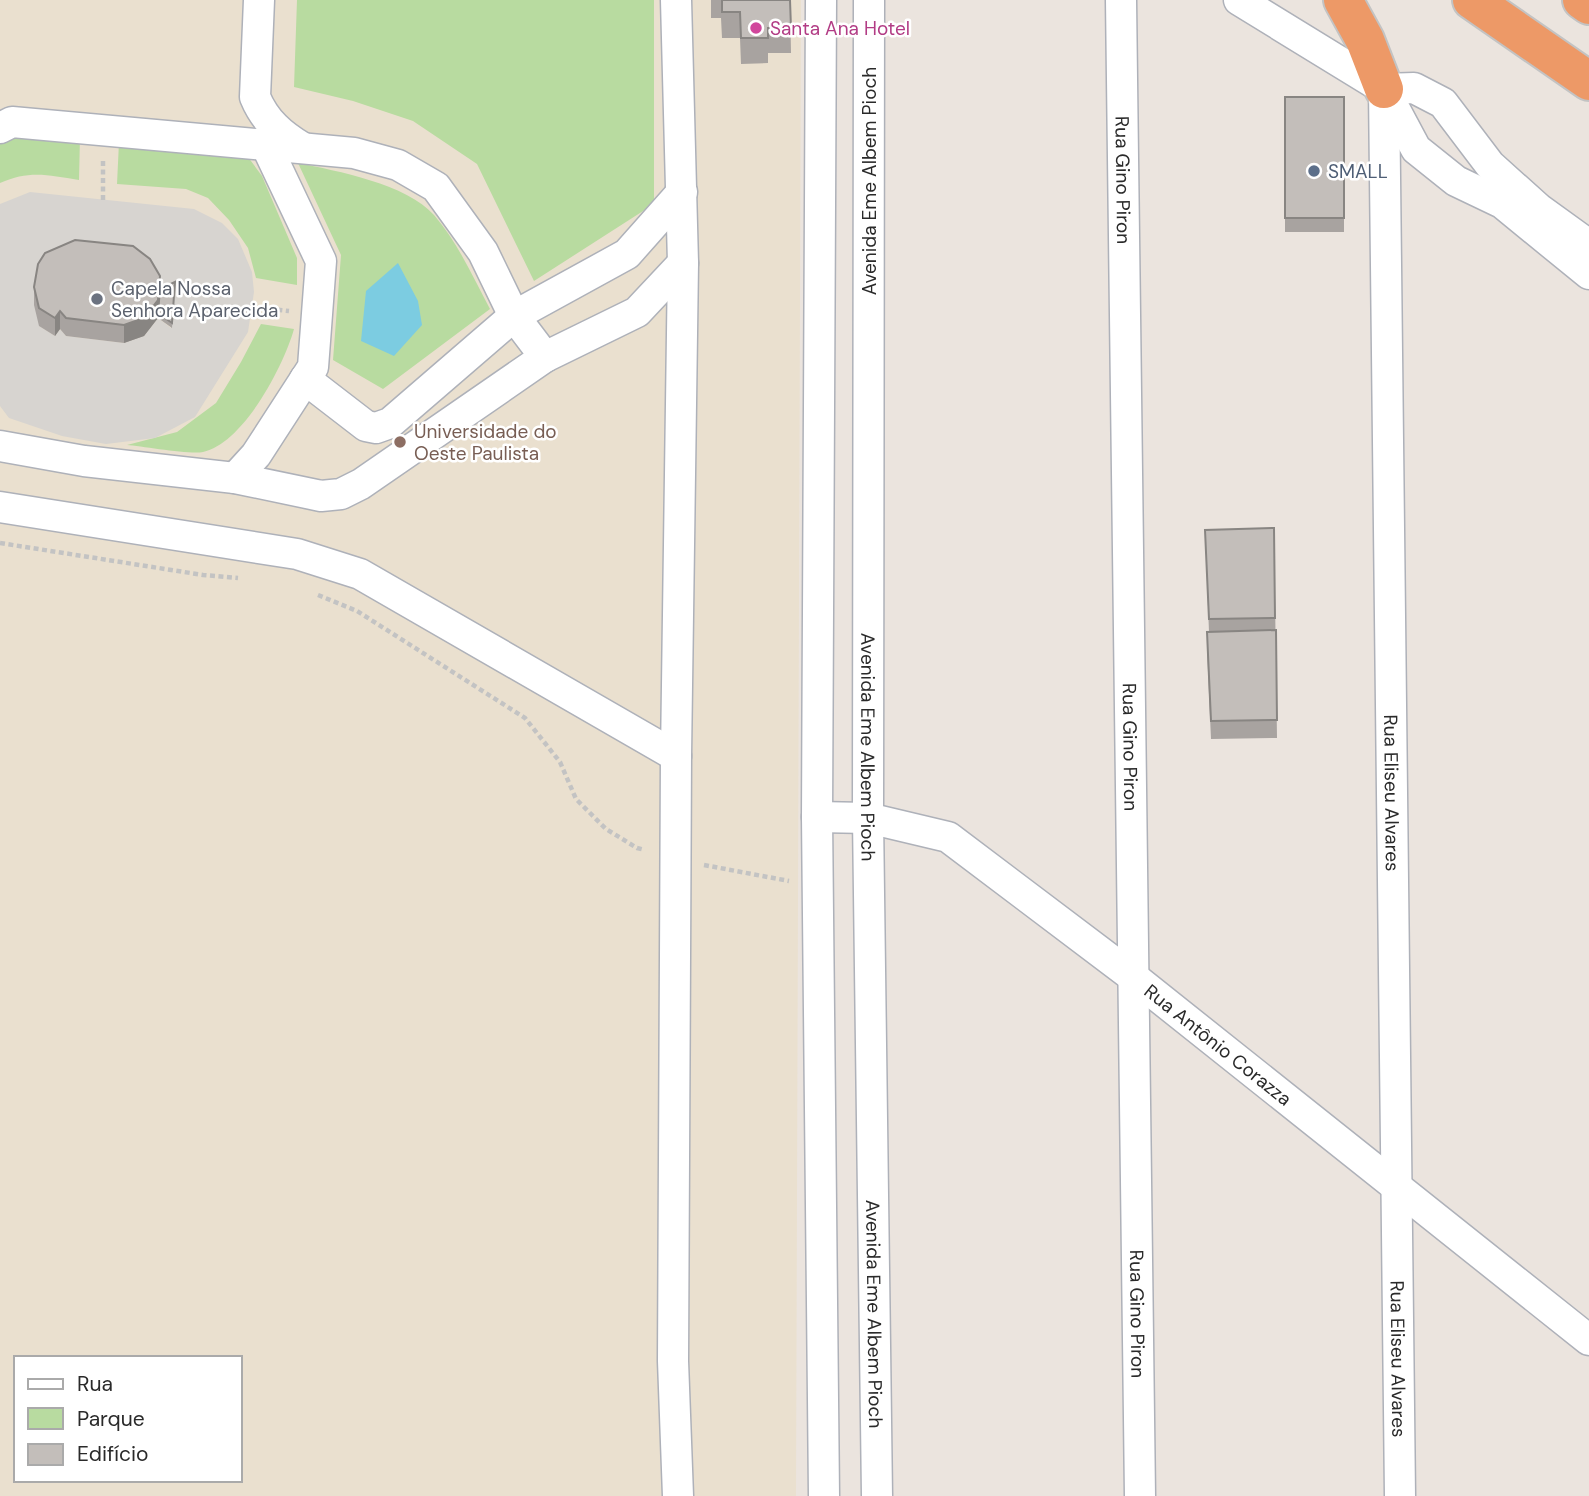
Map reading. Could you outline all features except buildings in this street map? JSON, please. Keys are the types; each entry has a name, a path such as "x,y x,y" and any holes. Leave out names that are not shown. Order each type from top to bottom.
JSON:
{"highway":[{"path":"1343,0 1365,40 1384,89"},
{"path":"1472,0 1589,81"},
{"path":"1582,0 1589,5"}],"street":[{"path":"259,0 255,97 271,125 303,148"},
{"path":"676,0 683,263 676,756 673,1361 678,1496"},
{"path":"821,0 817,817 824,1496"},
{"name":"Avenida Eme Albem Pioch","path":"869,0 868,818 877,1496"},
{"name":"Rua Gino Piron","path":"1121,0 1140,1496"},
{"path":"1239,0 1384,89 1416,149 1456,181 1502,203 1589,274"},
{"path":"1384,89 1414,88 1443,103 1490,165 1539,209 1589,245"},
{"name":"Rua Eliseu Alvares","path":"1384,89 1400,1496"},
{"path":"0,128 12,122 303,148 354,153 398,165 436,187 483,252 514,316 545,358"},
{"path":"235,478 256,455 313,367 321,261 266,145"},
{"path":"305,379 366,426 376,428 390,423 514,316 627,254 682,192"},
{"path":"0,446 84,461 235,478 321,496 341,494 361,484 545,358 637,312 683,263"},
{"path":"0,507 297,555 360,575 676,756"},
{"name":"Rua Antônio Corazza","path":"817,817 868,818 948,836 1132,976 1589,1340"}],"path":[{"path":"103,131 103,200"},
{"path":"0,543 203,575 239,578"},
{"path":"309,591 357,611 526,718 560,762 576,799 606,828 637,848 787,881 818,892"}],"shaded area":[{"name":"Universidade do Oeste Paulista","path":"0,0 801,0 796,1496 0,1496"},
{"path":"30,192 194,209 222,223 238,239 252,272 254,292 248,332 195,417 155,438 106,444 62,436 9,418 0,406 0,204","holes":["175,287 171,328 158,318 144,336 124,343 66,336 60,329 55,336 39,326"]}],"green space":[{"path":"297,0 654,0 654,204 534,281 477,164 413,121 353,101 294,87"},
{"path":"0,136 80,137 79,180 30,175 0,183"},
{"path":"119,142 248,157 262,176 297,258 297,285 256,278 248,248 229,220 208,198 186,189 117,184"},
{"path":"298,163 370,180 422,204 434,215 465,260 490,309 383,389 333,360 341,255"},
{"path":"261,324 294,329 272,381 247,419 233,434 218,446 197,453 127,445 177,432 216,403"}],"water":[{"path":"398,263 418,301 422,325 394,356 361,341 366,291"}],"place":[{"name":"Santa Ana Hotel","path":"756,28"},
{"name":"SMALL","path":"1314,171"},
{"name":"Capela Nossa Senhora Aparecida","path":"97,299"},
{"name":"Universidade do Oeste Paulista","path":"400,442"}]}
